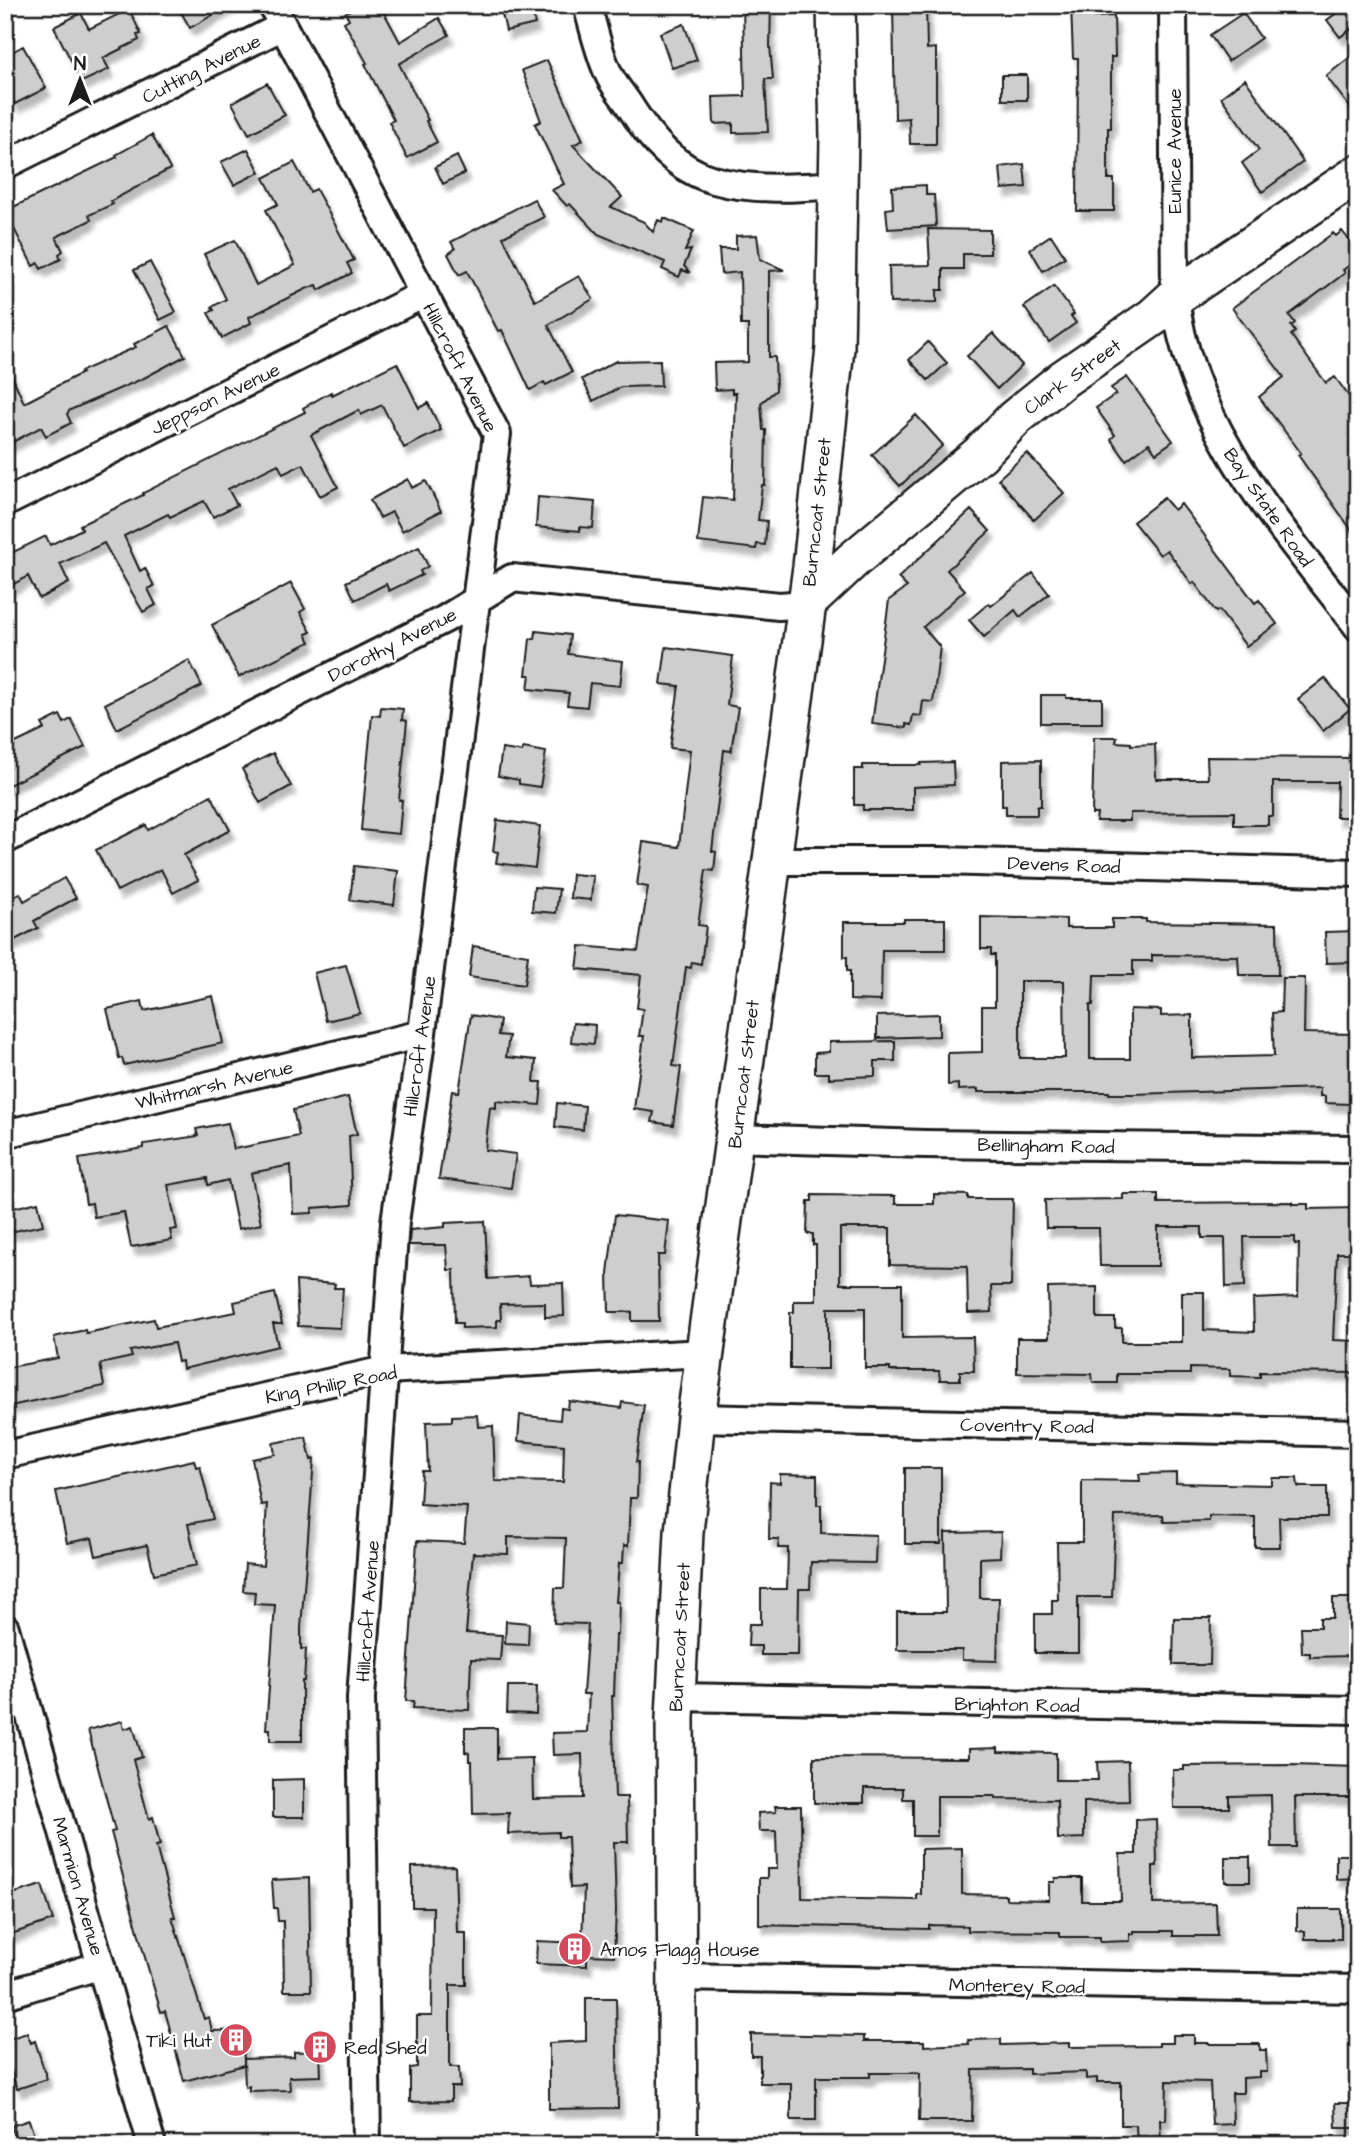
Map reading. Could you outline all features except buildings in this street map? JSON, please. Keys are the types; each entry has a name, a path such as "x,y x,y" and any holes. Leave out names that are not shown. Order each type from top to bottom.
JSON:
{"main road":[{"name":"Burncoat Street","path":"678,2145 676,1697 684,1532 696,1418 806,604 835,348 839,138 836,5"},
{"name":"Clark Street","path":"806,604 853,559 981,454 1015,418 1063,379 1153,317 1175,297 1358,174"}],"street":[{"path":"587,5 610,77 645,130 665,152 684,167 713,180 745,185 837,185"},
{"name":"Eunice Avenue","path":"1173,5 1175,297"},
{"name":"Cutting Avenue","path":"5,165 278,16"},
{"name":"Hillcroft Avenue","path":"278,16 497,434 422,1034 395,1222 360,1698 367,2145"},
{"name":"Jeppson Avenue","path":"5,503 424,294"},
{"name":"Bay State Road","path":"1175,297 1178,325 1186,356 1218,432 1246,481 1279,527 1358,627"},
{"name":"Dorothy Avenue","path":"5,840 446,619 512,578 779,606 806,604"},
{"name":"Devens Road","path":"771,861 942,861 1358,873"},
{"name":"Whitmarsh Avenue","path":"5,1133 422,1034"},
{"name":"Bellingham Road","path":"734,1138 1358,1149"},
{"name":"King Philip Road","path":"5,1455 385,1370 705,1353"},
{"name":"Coventry Road","path":"696,1418 1358,1433"},
{"name":"Marmion Avenue","path":"5,1628 152,2145"},
{"name":"Brighton Road","path":"676,1697 1358,1710"},
{"path":"5,1995 101,1965"},
{"name":"Monterey Road","path":"677,1977 1358,1989"}],"place":[{"name":"Amos Flagg House","path":"575,1949"},
{"name":"Tiki Hut","path":"236,2040"},
{"name":"Red Shed","path":"320,2047"}]}
